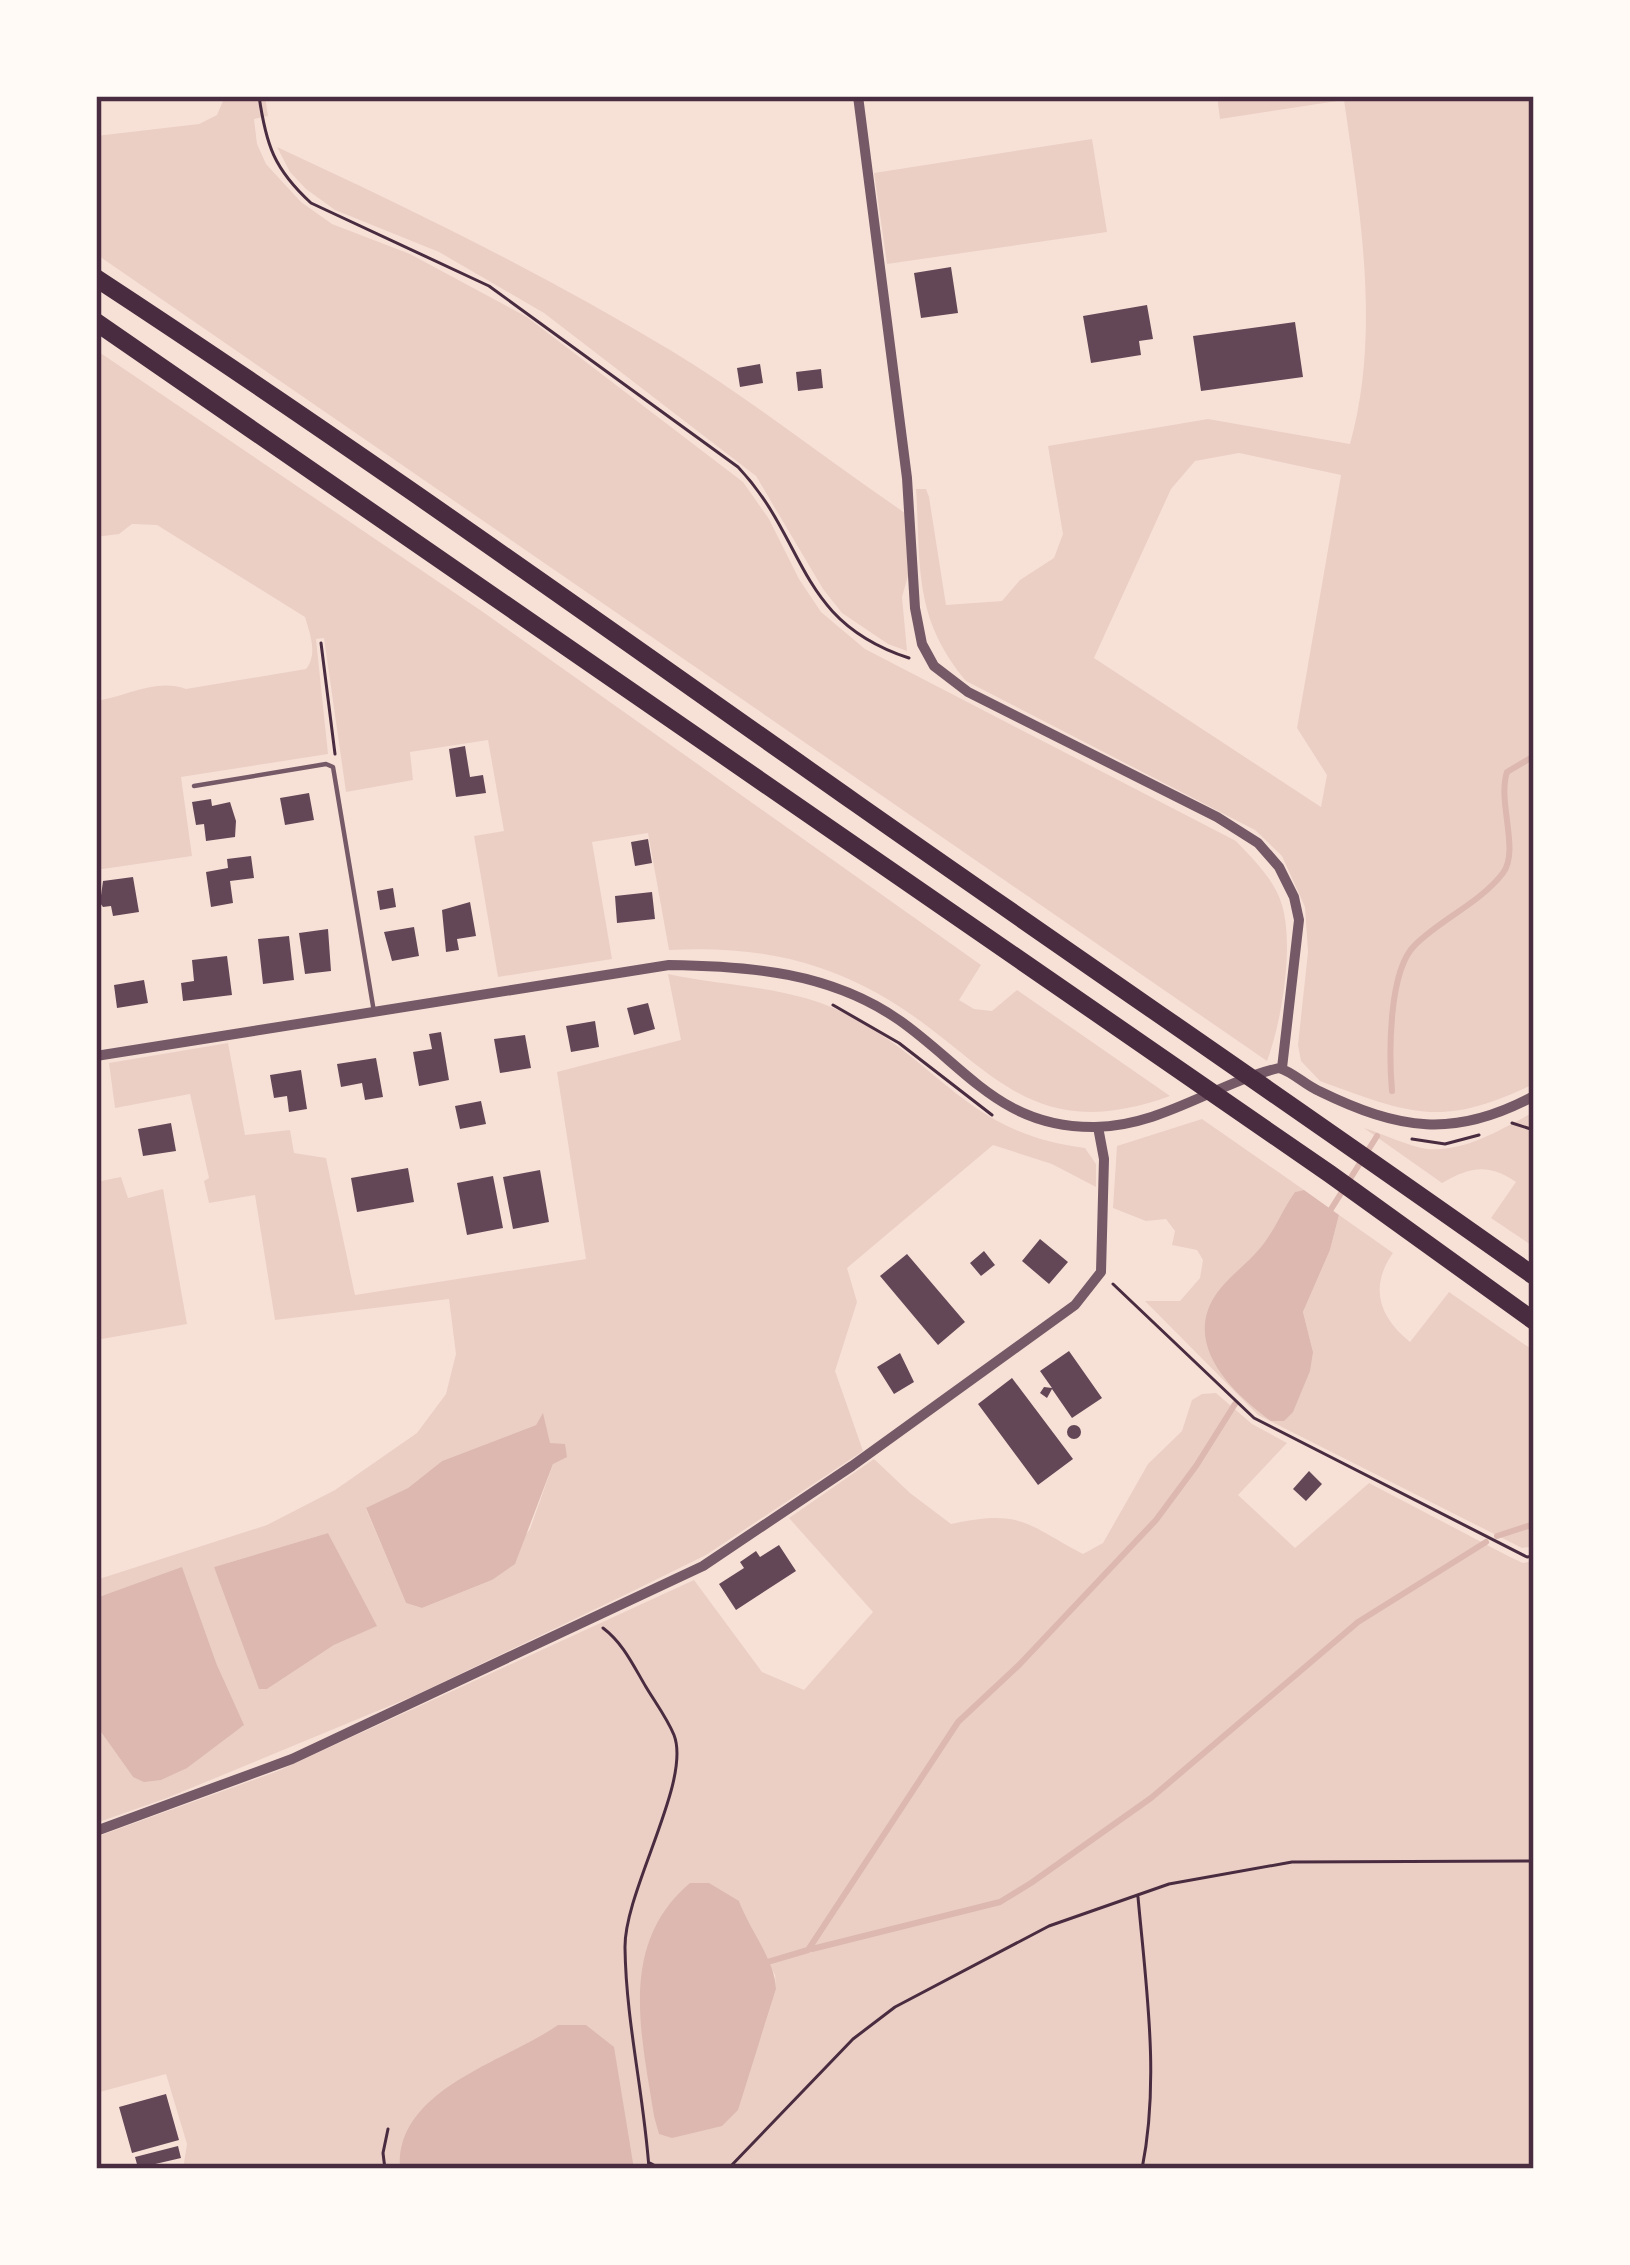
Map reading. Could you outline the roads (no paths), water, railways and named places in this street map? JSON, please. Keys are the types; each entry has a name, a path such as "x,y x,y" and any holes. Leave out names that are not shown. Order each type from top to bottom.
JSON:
{"highway":[{"path":"96,278 1534,1276"},
{"path":"96,322 1330,1174 1534,1321"}],"street":[{"path":"858,96 908,478 915,608 922,644 934,665 986,702 1216,817 1258,843 1279,867 1299,920 1282,1068"},
{"path":"96,1056 669,965 737,965 791,973 897,1018 980,1090 1055,1125 1098,1127 1145,1120 1282,1068 1337,1099 1425,1126 1471,1123 1534,1096"},
{"path":"96,1831 292,1759 703,1566 852,1466 1076,1305 1100,1273 1104,1160 1098,1127"}],"lane":[{"path":"194,786 333,766 374,1013"}],"waterway":[{"path":"1392,1091 1392,1015 1406,957 1503,873 1509,852 1507,772 1534,756"},
{"path":"1328,1214 1377,1136"},
{"path":"761,1964 808,1950 958,1722 1019,1665 1156,1520 1235,1404"},
{"path":"1497,1536 1534,1524"},
{"path":"812,1949 1000,1902 1151,1798 1358,1622 1486,1542"}]}
